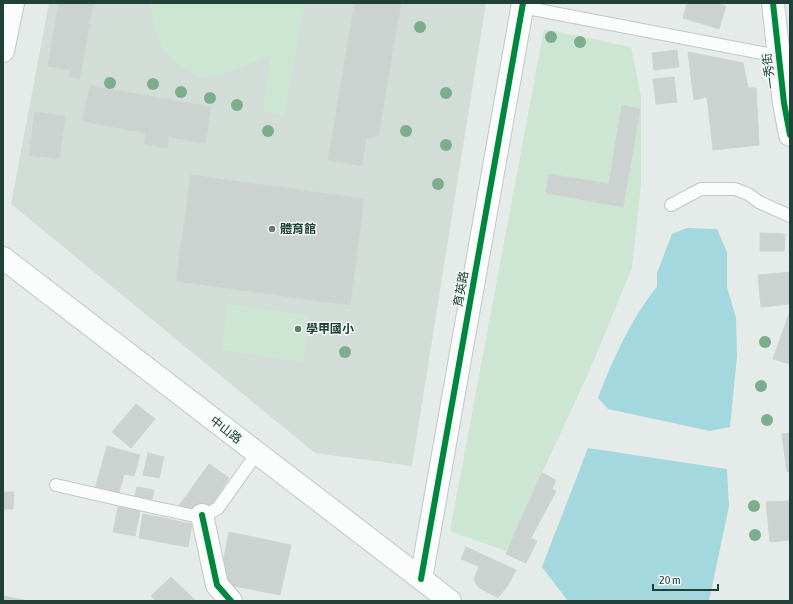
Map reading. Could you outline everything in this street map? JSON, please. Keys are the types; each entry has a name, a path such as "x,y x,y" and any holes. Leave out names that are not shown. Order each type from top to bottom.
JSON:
{"street":[{"path":"3,50 13,3"},
{"name":"一秀街","path":"773,3 778,56 787,95 790,135"},
{"name":"育英路","path":"421,579 522,5"},
{"name":"中山路","path":"3,258 450,601"},
{"path":"202,515 216,585 231,601"}],"lane":[{"path":"522,5 778,56"},
{"path":"671,205 701,189 735,189 748,194 759,202 790,216"},
{"path":"56,485 195,516 202,515 208,514 218,508 257,453"}],"shaded area":[{"name":"學甲國小","path":"49,3 486,3 412,466 315,453 11,204"}],"green space":[{"path":"150,3 305,3 284,116 263,111 271,55 219,76 199,77 177,64 162,47 154,28"},
{"path":"544,29 631,47 641,97 641,185 632,268 589,372 506,551 450,531"},
{"path":"228,304 310,316 303,362 222,350"}],"water":[{"path":"687,228 717,229 727,252 727,287 736,318 737,356 730,427 710,431 608,409 598,398 623,340 639,311 657,287 657,273 672,234"},
{"path":"588,448 727,469 729,506 709,601 568,601 542,567"}],"building":[{"path":"59,3 93,3 80,79 69,77 71,70 48,66"},
{"path":"355,3 401,3 378,136 366,138 362,166 328,160"},
{"path":"687,3 715,3 726,6 719,29 683,18"},
{"path":"677,50 679,67 654,70 652,53"},
{"path":"688,52 743,63 748,88 756,88 759,145 713,150 707,97 694,100"},
{"path":"674,77 677,102 656,104 653,79"},
{"path":"90,86 211,107 205,143 169,137 167,148 144,144 146,133 83,121"},
{"path":"622,105 640,109 623,207 546,193 549,174 609,184"},
{"path":"35,112 65,116 59,159 29,155"},
{"name":"體育館","path":"191,175 364,199 350,305 176,281"},
{"path":"760,233 785,234 784,251 760,251"},
{"path":"790,272 790,304 761,307 758,275"},
{"path":"790,311 790,364 773,359"},
{"path":"136,404 155,419 131,448 112,432"},
{"path":"790,433 790,471 787,472 782,434"},
{"path":"107,446 140,455 134,476 124,474 118,496 95,489"},
{"path":"148,453 164,457 159,478 143,475"},
{"path":"209,464 229,478 208,511 192,513 178,507"},
{"path":"542,473 556,480 552,489 556,491 531,538 515,532"},
{"path":"137,487 154,490 152,499 135,496"},
{"path":"3,492 14,492 13,509 3,509"},
{"path":"790,501 790,540 770,542 766,502"},
{"path":"118,507 140,511 135,536 113,532"},
{"path":"143,514 192,524 188,547 139,538"},
{"path":"229,532 291,545 280,595 219,583"},
{"path":"515,532 537,541 526,563 506,554"},
{"path":"466,547 516,570 508,585 498,598 478,587 474,580 479,566 461,559"},
{"path":"171,577 196,601 156,601 151,596"},
{"path":"3,596 29,601 3,601"}],"cycle path":[{"path":"421,579 523,3"},
{"path":"773,3 784,103 790,135"},
{"path":"202,515 217,585 231,601"}],"place":[{"name":"體育館","path":"272,229"},
{"name":"學甲國小","path":"298,329"}]}
